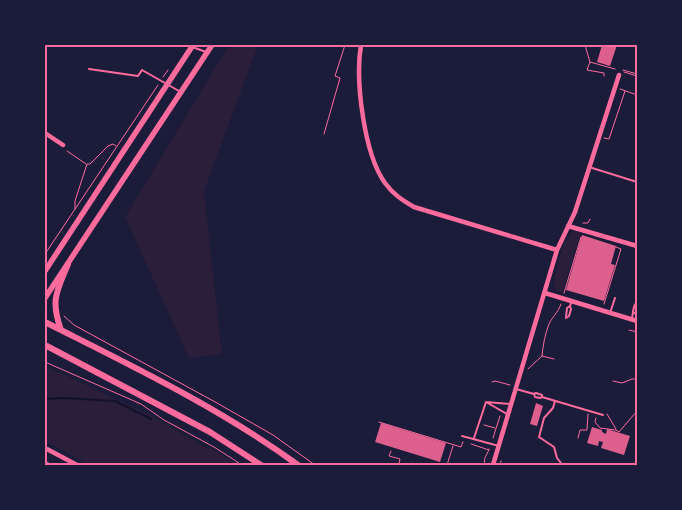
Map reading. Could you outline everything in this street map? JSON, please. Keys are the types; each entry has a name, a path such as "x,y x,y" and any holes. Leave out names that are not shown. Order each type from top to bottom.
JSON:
{"main road":[{"path":"45,271 167,84 190,45"},
{"path":"45,298 212,45"},
{"path":"61,330 55,312 56,292 68,264"},
{"path":"45,322 146,373 220,414 298,465"},
{"path":"45,345 210,432 261,465"},
{"path":"45,350 68,357"}],"street":[{"path":"361,45 360,94 366,135 379,174 394,194 414,207 557,250"},
{"path":"493,465 557,250 575,212 619,75"},
{"path":"45,133 63,144"},
{"path":"568,226 637,246"},
{"path":"545,293 570,304 634,318"},
{"path":"45,448 77,465"}],"lane":[{"path":"190,45 207,52"},
{"path":"89,69 138,76 142,70 181,92"},
{"path":"589,168 637,182"},
{"path":"610,313 614,298"},
{"path":"634,318 633,306 637,302"},
{"path":"634,318 637,308"},
{"path":"516,388 534,394 534,397 542,397 603,416"},
{"path":"555,401 553,408 544,418 539,437 554,447 557,458 561,463"},
{"path":"486,402 512,404"},
{"path":"486,402 508,414"},
{"path":"474,438 486,402"},
{"path":"462,436 499,446"}],"path":[{"path":"324,134 340,78 335,76 345,45"},
{"path":"585,45 590,62 587,70 604,73 604,76"},
{"path":"590,62 637,75"},
{"path":"45,254 170,66"},
{"path":"620,69 637,75"},
{"path":"614,87 637,95"},
{"path":"604,138 609,139 625,91"},
{"path":"63,144 63,148 87,164"},
{"path":"75,210 75,201 87,164 90,164 108,146 113,144 117,146"},
{"path":"564,292 582,232"},
{"path":"604,304 621,249 616,247"},
{"path":"527,370 542,356 550,322 556,316 560,307"},
{"path":"60,313 74,325 273,435 314,465"},
{"path":"629,330 637,332"},
{"path":"542,356 554,359"},
{"path":"45,362 141,404 164,420 242,465"},
{"path":"613,381 622,383 637,379"},
{"path":"492,382 495,381 516,388"},
{"path":"578,438 580,430 587,430 588,411"},
{"path":"598,414 595,422 600,428 619,432 637,411"},
{"path":"608,414 616,430"},
{"path":"379,422 461,447 463,441"},
{"path":"479,423 504,431"},
{"path":"472,444 489,451 484,460 485,465"},
{"path":"447,465 454,445"},
{"path":"391,451 389,456 400,459 399,464 403,465"},
{"path":"45,462 52,465"},
{"path":"411,465 412,463 417,465"}],"shaded area":[{"path":"229,45 258,45 204,191 222,354 189,358 125,217"},
{"path":"577,230 577,232 581,233 562,293 555,290 556,270 567,238 572,232"},
{"path":"45,367 150,415 238,465 90,465 45,441"}],"building":[{"path":"602,45 617,45 610,66 597,62"},
{"path":"582,235 616,246 611,264 615,265 604,301 566,290"},
{"path":"536,403 543,406 537,426 530,424"},
{"path":"381,423 446,443 440,462 375,442"},
{"path":"592,427 602,430 606,434 607,429 630,436 624,455 601,448 603,442 599,441 598,446 587,443"}],"waterway":[{"path":"45,399 64,398 115,401 151,419"}]}
